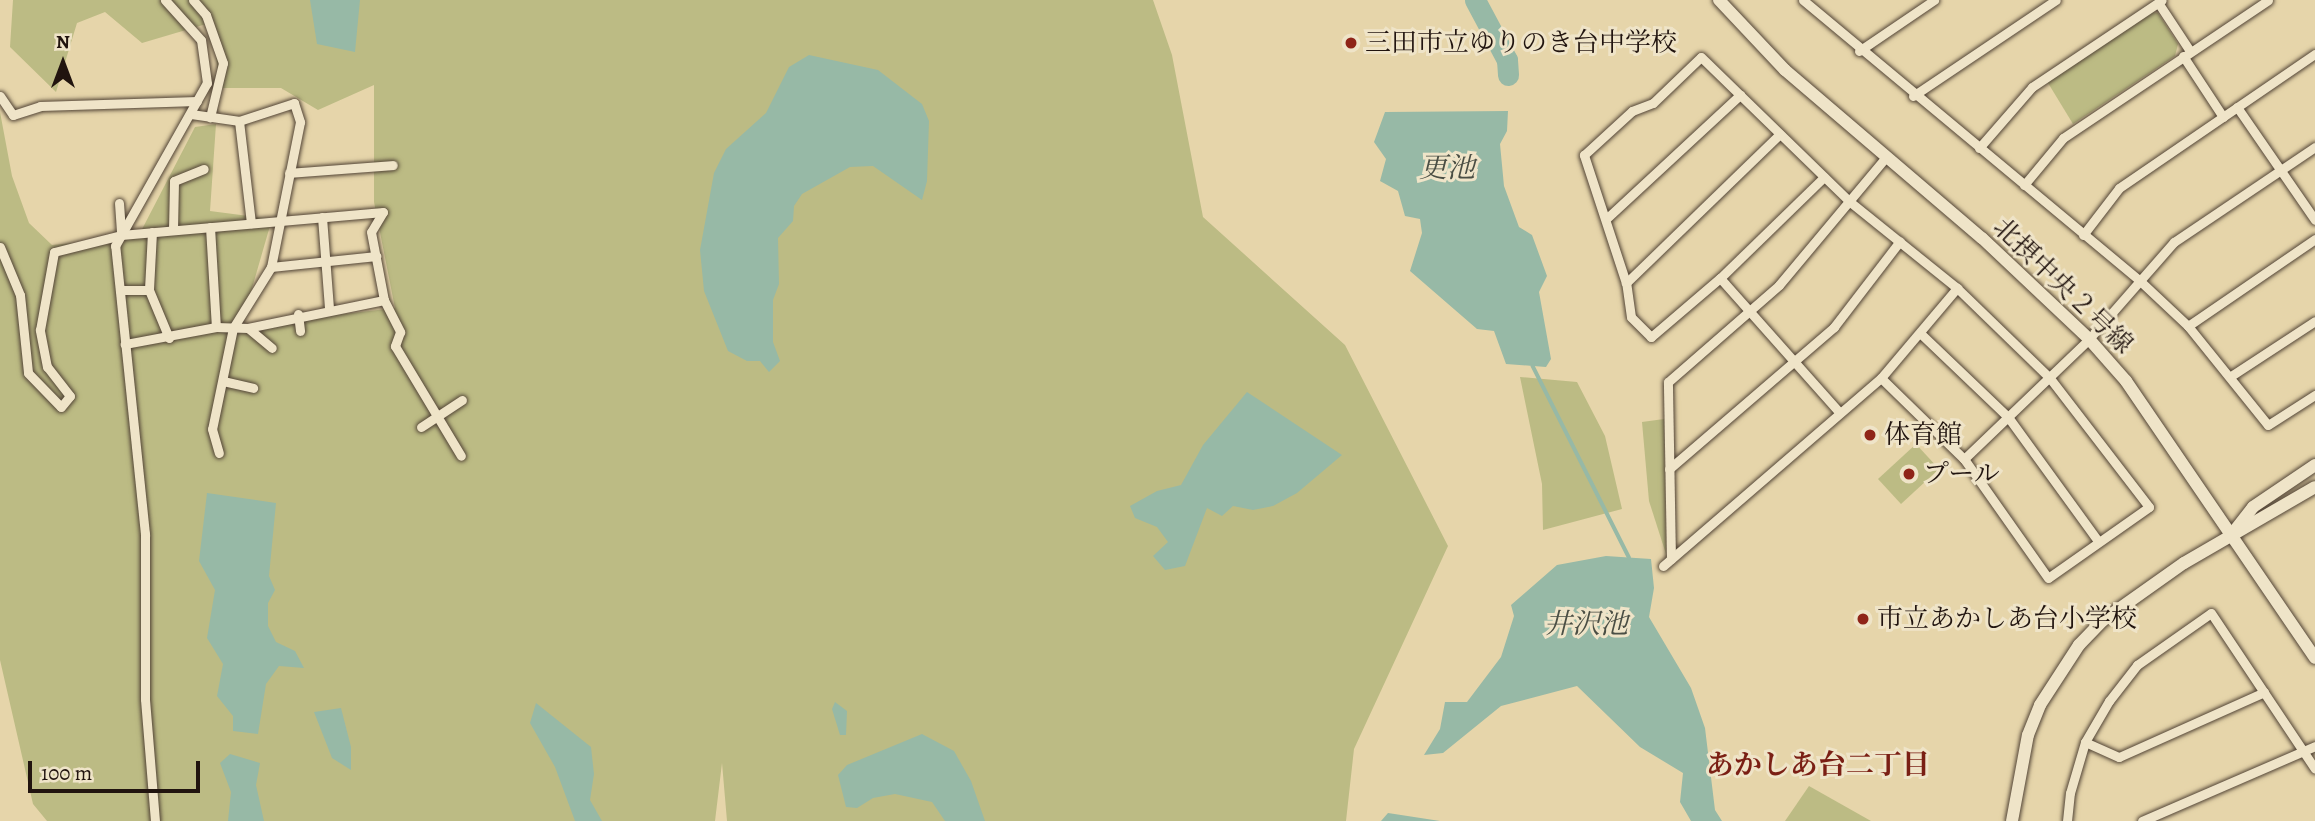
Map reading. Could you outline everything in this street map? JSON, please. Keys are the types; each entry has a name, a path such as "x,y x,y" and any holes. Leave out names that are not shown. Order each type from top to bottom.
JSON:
{"street":[{"path":"155,821 145,699 145,534 115,246 207,83 201,40 165,0"},
{"path":"192,0 206,15"},
{"path":"204,0 206,15 223,63 210,117"},
{"name":"北摂中央２号線","path":"1719,0 1785,70 1992,246 2089,339 2126,381 2315,659"},
{"path":"1859,51 1934,0"},
{"path":"1913,96 2056,0"},
{"path":"2024,185 2063,138 2268,0"},
{"path":"1808,1 1859,51 2138,279 2188,326 2268,425 2315,395"},
{"path":"1979,148 2032,87 2160,2 2223,117"},
{"path":"2083,235 2119,188 2315,54"},
{"path":"1824,177 1720,278 1651,337 1631,317 1626,284 1584,155 1632,111 1653,103 1701,57 1849,201 1957,288 2049,377 2149,507 2048,578 1964,459 1881,378"},
{"path":"1606,219 1740,95"},
{"path":"0,96 13,115 40,106 197,101"},
{"path":"191,114 239,121 294,103 300,122 271,267 233,328 212,429 219,453"},
{"path":"2237,107 2315,220"},
{"path":"239,121 251,223"},
{"path":"1626,284 1780,134"},
{"path":"1964,459 2089,339 2138,279 2174,242 2315,147"},
{"path":"1671,559 1668,382 1748,309 1779,285 1886,157"},
{"path":"289,173 393,165"},
{"path":"173,230 174,181 204,169"},
{"path":"119,203 121,235"},
{"path":"0,247 20,295 28,373 61,407 70,396 47,367 40,330 54,252 121,235 383,212 371,232 384,300 400,332 395,346 461,456"},
{"path":"322,217 329,308"},
{"path":"210,227 216,327"},
{"path":"152,232 149,289 169,338"},
{"path":"1670,468 1834,327 1900,241"},
{"path":"2188,326 2314,243"},
{"path":"271,267 376,256"},
{"path":"1720,278 1839,412"},
{"path":"1663,566 1881,378 1957,288"},
{"path":"121,290 149,289"},
{"path":"125,344 169,338 216,327 248,328 298,314 384,300"},
{"path":"298,314 300,331"},
{"path":"2231,376 2315,321"},
{"path":"248,328 272,348"},
{"path":"1920,333 2008,417 2098,541"},
{"path":"223,381 253,388"},
{"path":"421,427 461,400"},
{"path":"2232,534 2253,507 2315,465"},
{"path":"2012,821 2028,735 2040,705 2079,645 2102,621 2232,534 2265,520 2315,487"},
{"path":"2067,821 2070,793 2085,742 2137,665 2211,613 2315,769"},
{"path":"2085,742 2119,757 2264,692"},
{"path":"2142,821 2315,746"}],"shaded area":[{"path":"13,0 1153,0 1172,55 1203,217 1345,345 1448,546 1354,749 1346,821 727,821 722,763 715,821 47,821 33,804 0,660 0,112 12,176 29,223 52,245 138,237 195,127 216,124 210,211 272,219 241,326 395,308 374,202 374,85 318,110 281,88 219,88 213,22 142,43 105,12 77,23 56,92 10,47"},
{"path":"2147,11 2158,13 2178,44 2175,56 2073,124 2045,78"},
{"path":"1520,377 1577,382 1605,436 1622,509 1543,530 1542,484"},
{"path":"1664,419 1666,554 1649,501 1642,422"},
{"name":"プール","path":"1916,444 1939,469 1901,504 1878,479"},
{"path":"1809,786 1871,821 1785,821"}],"water":[{"path":"310,0 360,0 355,52 317,44"},
{"path":"809,55 878,70 922,104 929,121 927,181 922,200 873,166 850,167 802,194 794,206 793,221 778,238 779,284 773,300 773,342 780,361 769,372 760,361 747,361 728,351 704,291 700,250 714,173 726,149 766,113 789,67"},
{"name":"更池","path":"1508,111 1507,131 1500,144 1504,186 1519,227 1532,235 1547,276 1539,292 1551,359 1546,367 1506,364 1494,331 1477,329 1410,271 1422,233 1420,219 1405,216 1398,191 1380,181 1386,159 1374,142 1385,112"},
{"path":"1247,392 1342,455 1297,493 1273,506 1253,510 1233,506 1222,516 1207,508 1185,566 1165,570 1153,556 1168,542 1157,527 1135,518 1130,506 1157,491 1181,485 1203,445"},
{"path":"207,493 276,503 269,576 275,590 268,603 268,626 276,642 295,651 304,668 279,666 266,684 258,734 233,731 233,716 217,696 223,664 207,638 215,590 199,561"},
{"name":"井沢池","path":"1606,556 1651,559 1654,588 1649,617 1691,688 1705,728 1715,810 1722,821 1691,821 1680,802 1683,773 1640,747 1577,686 1501,706 1443,753 1424,755 1440,729 1445,702 1467,702 1501,657 1514,616 1511,605 1557,565"},
{"path":"835,702 847,711 846,735 840,735 832,709"},
{"path":"536,703 591,747 594,774 590,800 602,821 575,821 555,767 530,723"},
{"path":"341,708 351,747 351,770 332,758 314,712"},
{"path":"922,734 954,751 971,781 985,821 945,821 932,802 895,794 873,798 857,808 846,807 838,775 847,765"},
{"path":"230,754 260,763 256,785 264,821 228,821 231,792 220,763"},
{"path":"1388,813 1440,821 1381,821"}],"waterway":[{"path":"1475,0 1507,60 1508,75"},
{"path":"1533,366 1629,557"}],"place":[{"name":"三田市立ゆりのき台中学校","path":"1351,43"},
{"name":"体育館","path":"1870,435"},
{"name":"プール","path":"1909,474"},
{"name":"市立あかしあ台小学校","path":"1863,619"}],"district":[{"name":"あかしあ台二丁目","path":"1818,765"}]}
